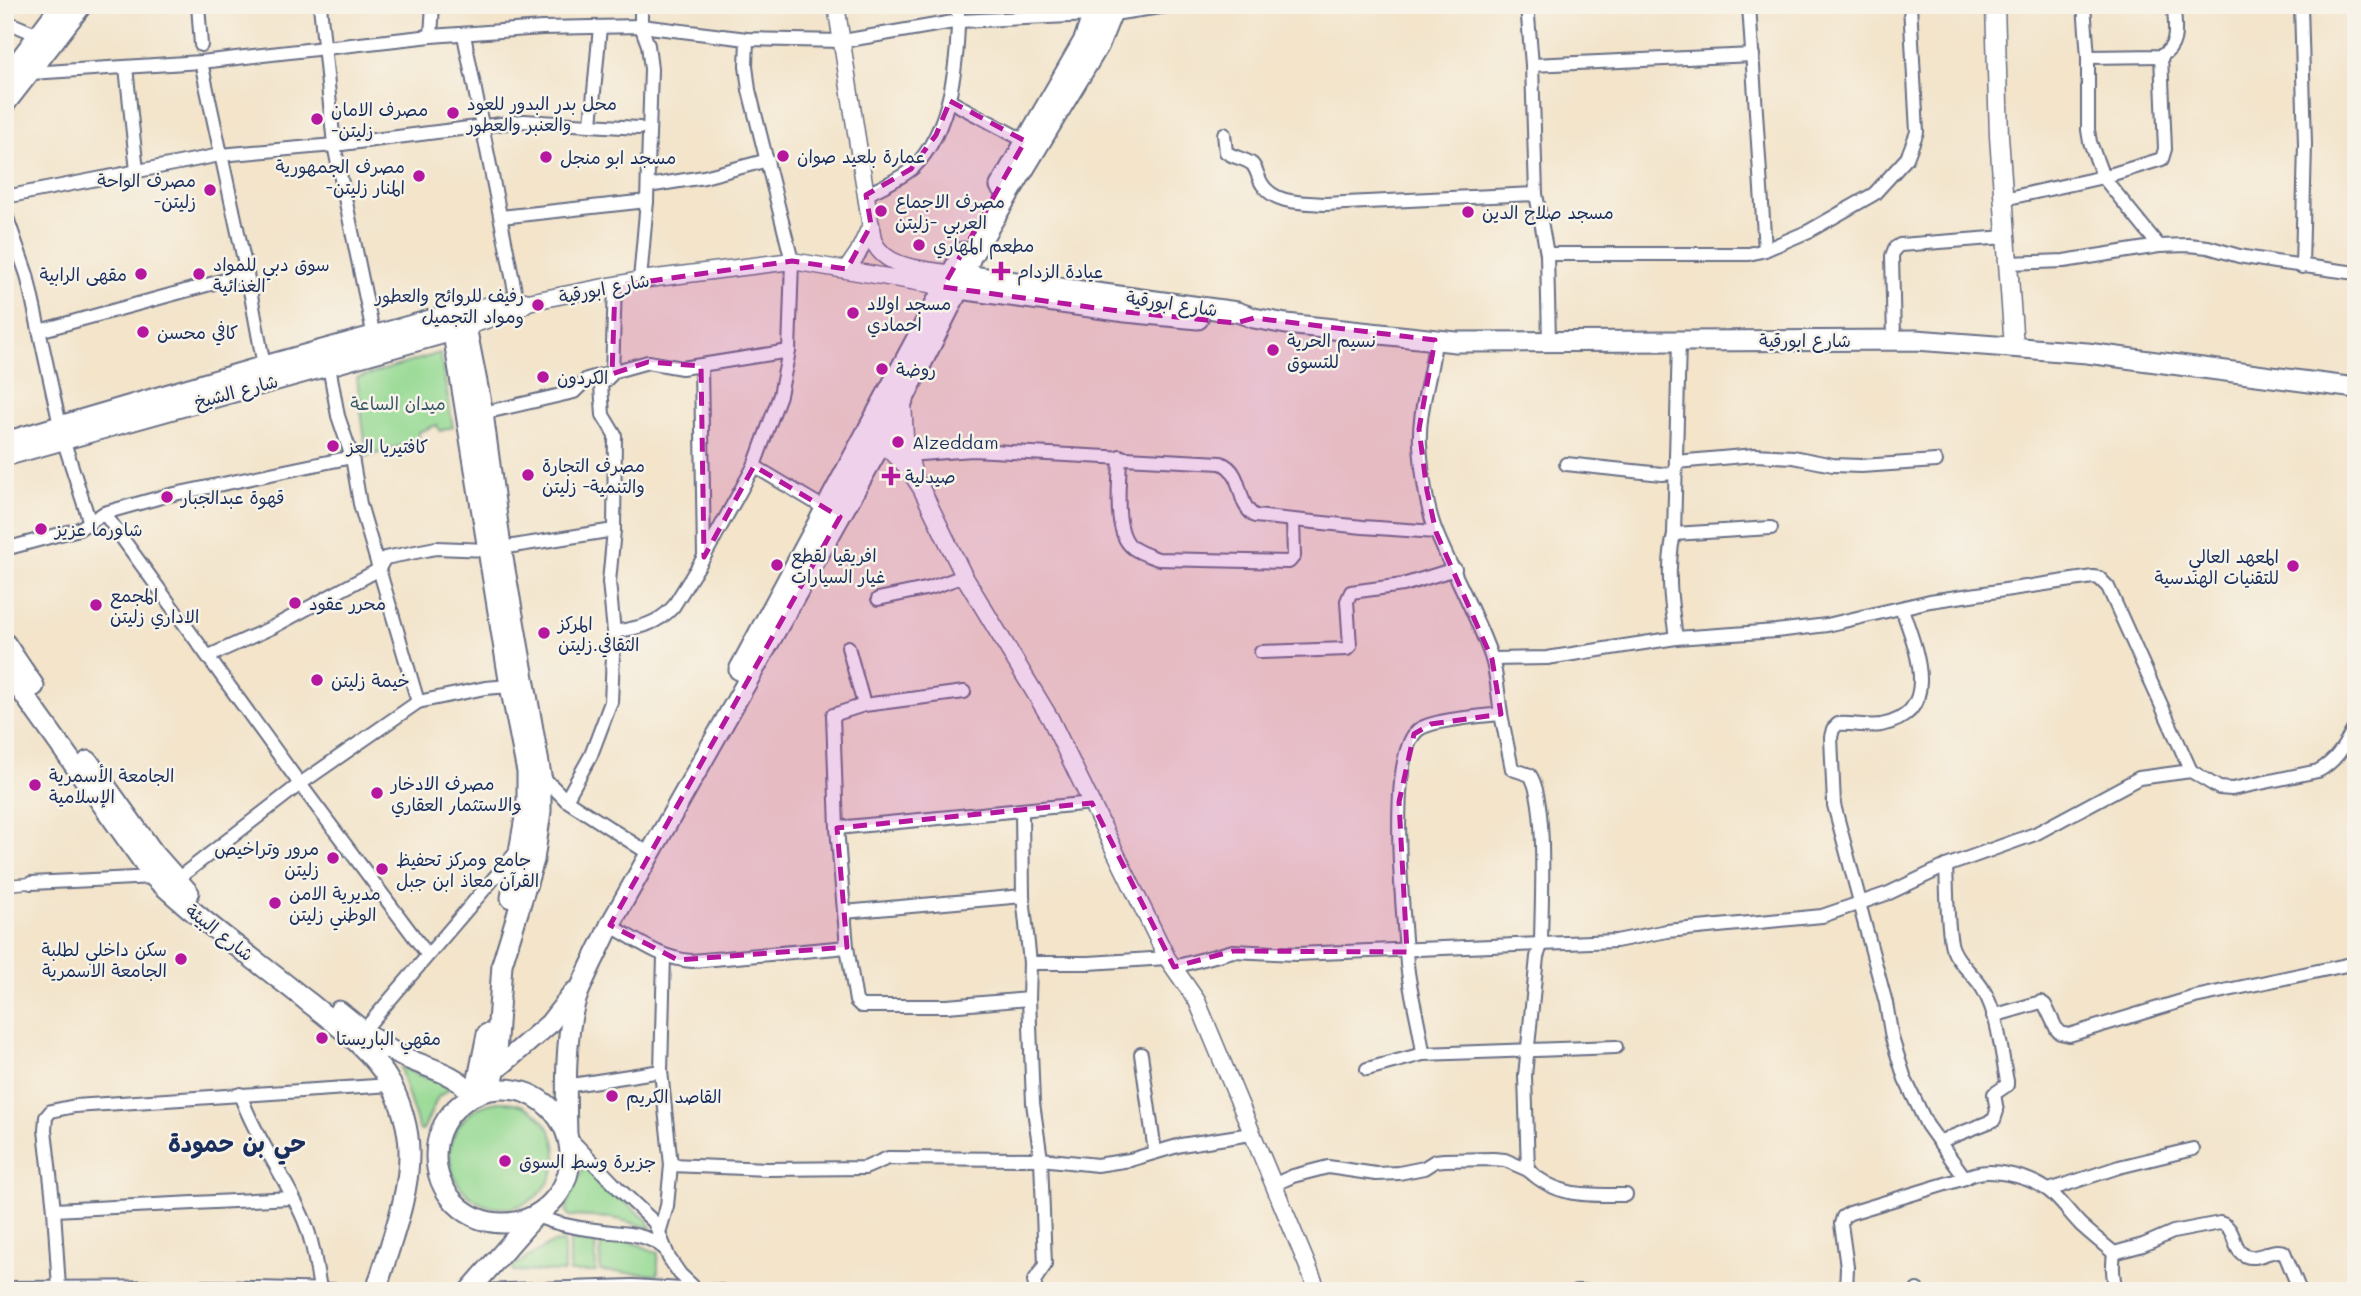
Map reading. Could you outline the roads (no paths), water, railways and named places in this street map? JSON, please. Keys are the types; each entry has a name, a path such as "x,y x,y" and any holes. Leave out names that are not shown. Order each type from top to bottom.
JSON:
{"main road":[{"path":"5,79 61,5"},
{"path":"5,104 82,5"},
{"path":"1995,5 1999,136 2014,348"},
{"path":"469,1291 536,1216 551,1205 562,1189 569,1172 566,1086 573,1014 578,995 610,925 874,437 1025,141 1104,10"},
{"path":"376,1291 404,1194 434,1159 443,1125 451,1113 480,1093 495,1069 532,1040 569,1001 642,849 826,509 874,437 903,402 954,281 1099,45 1104,10"},
{"name":"شارع ابورقية","path":"954,281 1154,315 1236,323 1254,318 1456,342 1894,340 2087,353 2356,388"},
{"path":"458,321 483,413 510,686 527,772 527,806 480,1093"},
{"path":"458,321 495,549 541,775 541,811 534,860 502,964 495,1069"},
{"name":"شارع الشيخ","path":"5,456 62,432 264,366 374,337 458,321"},
{"name":"شارع الشيخ","path":"5,442 62,432 329,366 458,321"},
{"name":"شارع البيئة","path":"5,643 30,692 154,877 181,902 348,1034 380,1068 401,1109 408,1139 404,1194"},
{"name":"شارع البيئة","path":"5,668 30,692 176,880 189,892 391,1051 480,1093"},
{"path":"480,1093 511,1089 529,1094 558,1118 567,1135"},
{"path":"408,1139 434,1159 447,1195 461,1209 478,1219 498,1224 517,1223 536,1216"}],"street":[{"path":"198,5 201,45"},
{"path":"320,5 334,145 374,337"},
{"path":"431,36 433,5"},
{"path":"639,281 648,186 650,69 648,45 641,26 641,5"},
{"name":"شارع ابورقية","path":"836,5 876,248 892,261 954,281"},
{"path":"866,195 911,170 936,135 950,101 959,21 958,5"},
{"path":"31,73 201,62 431,36 542,28 641,26 747,39 843,41 959,21 1174,5"},
{"path":"1527,5 1532,65 1536,194 1547,254 1549,341"},
{"path":"1749,5 1765,250"},
{"path":"1547,254 1749,254 1809,231 1874,194 1907,158 1917,132 1910,5"},
{"path":"2084,5 2088,57 2088,130 2103,177 2159,246"},
{"path":"2088,57 2161,56 2172,47 2175,38 2174,5"},
{"path":"2301,5 2305,144 2302,267"},
{"path":"5,21 38,35"},
{"path":"591,124 600,27"},
{"path":"464,35 521,303"},
{"path":"614,632 643,627 668,613 704,557 754,466 780,395 789,351 792,261 749,90 747,39"},
{"path":"1532,65 1753,55"},
{"path":"2004,199 2103,177 2162,159 2165,149 2161,56"},
{"path":"201,62 264,366"},
{"path":"126,67 136,171"},
{"path":"950,101 1025,141"},
{"path":"5,197 220,155 334,145 524,121 639,128"},
{"path":"1224,134 1226,152 1249,162 1254,166 1265,188 1278,198 1291,201 1325,204 1536,194"},
{"path":"648,186 704,177 768,160"},
{"path":"501,218 647,201"},
{"path":"5,212 27,275 62,432 90,523"},
{"path":"847,269 871,225"},
{"path":"1894,340 1892,256 1895,248 1900,245 2006,237"},
{"path":"2008,262 2064,261 2159,246 2208,247 2239,256 2356,273"},
{"name":"شارع ابورقية","path":"458,321 521,303 639,281 792,261 881,277 954,281"},
{"path":"40,331 247,274"},
{"path":"566,800 592,755 611,702 614,632 610,582 614,530 615,435 603,415 601,385 612,374 615,286"},
{"path":"1436,340 1419,429 1422,461 1436,532 1455,569 1492,659 1513,769 1531,775 1536,786 1542,869 1541,945 1537,957 1525,1076 1528,1170"},
{"path":"1676,638 1669,577 1674,534 1679,341"},
{"path":"483,413 574,392 587,379 649,362 682,368 789,351"},
{"path":"329,366 338,416 352,457 360,504 418,702"},
{"path":"701,366 704,557"},
{"path":"903,402 908,455 915,478 964,576 1049,718 1170,962 1197,1001 1318,1291"},
{"path":"874,437 915,478"},
{"path":"908,455 972,450 1221,463 1233,470 1250,513 1262,517 1436,532"},
{"path":"1566,464 1662,474 1676,468 1755,455 1861,466 1936,461"},
{"path":"1120,456 1121,530 1130,547 1142,553 1158,559 1289,562 1294,556 1293,521"},
{"path":"5,550 79,529 104,513 165,496 352,457"},
{"path":"754,466 826,509"},
{"path":"104,513 427,954"},
{"path":"1674,534 1771,528"},
{"path":"209,656 273,627 378,570 385,558 436,548 495,549 614,530"},
{"path":"1261,652 1348,649 1347,601 1351,592 1403,585 1455,569"},
{"path":"878,599 930,588 964,576"},
{"path":"1492,659 1547,658 1676,638 1827,625 1930,601 2092,577 2099,578 2108,587 2191,771 2218,788 2232,789 2306,774 2330,764 2356,725"},
{"path":"1902,609 1918,662 1920,695 1915,706 1899,720 1879,725 1839,724 1833,729 1830,737 1834,805 1886,1003 1892,1038 1905,1079 1927,1125 1965,1178"},
{"path":"848,647 864,705"},
{"path":"176,880 300,784 418,702 485,688 510,686"},
{"path":"964,692 864,705 835,713 832,717 844,912 856,1001 861,1006 947,1006 1029,999"},
{"path":"1423,1054 1407,952 1400,875 1399,802 1406,757 1414,734 1420,728 1501,714"},
{"path":"1030,963 1170,962 1233,951 1296,954 1407,952 1616,941 1667,932 1822,916 1889,893 1945,866 2035,834 2139,778 2191,771"},
{"path":"541,775 566,800 642,849"},
{"path":"837,828 1091,803"},
{"path":"1022,810 1023,896 1030,963 1033,1103 1041,1159 1045,1265 1034,1281 1036,1291"},
{"path":"364,1031 520,848"},
{"path":"1941,1141 1994,1120 1997,1111 1994,1094 2007,1085 1993,1016 1983,989 1960,961 1952,946 1945,866"},
{"path":"5,885 154,877"},
{"path":"844,912 1023,896"},
{"path":"610,925 664,956 692,961 847,947"},
{"path":"659,1233 667,1206 671,1165 662,1071 664,956"},
{"path":"1993,1016 2041,1002 2057,1030 2069,1035 2195,997 2356,963"},
{"path":"1367,1069 1423,1054 1452,1051 1513,1052 1616,1047"},
{"path":"1141,1054 1155,1152"},
{"path":"566,1086 662,1071"},
{"path":"59,1288 45,1130 46,1117 51,1111 75,1106 391,1085"},
{"path":"240,1094 259,1139 293,1198 314,1252 320,1289"},
{"path":"671,1165 865,1168 888,1157 1041,1159 1097,1165 1251,1134"},
{"path":"567,1135 617,1188 654,1222 664,1248 680,1274 697,1290"},
{"path":"2049,1190 2119,1167 2193,1149"},
{"path":"1273,1185 1328,1167 1376,1174 1399,1173 1423,1168 1435,1161 1493,1158 1528,1170 1538,1179 1562,1192 1626,1195"},
{"path":"1846,1291 1841,1224 1843,1217 1972,1174 1996,1173 2013,1176 2049,1190 2082,1226 2114,1253"},
{"path":"54,1210 293,1198"},
{"path":"536,1216 575,1227 632,1233 657,1242 664,1248"},
{"path":"2114,1253 2135,1248 2173,1232 2225,1224 2230,1229 2238,1250 2243,1254 2250,1257 2279,1250 2284,1252 2300,1291"},
{"path":"2114,1253 2112,1266 2117,1291"},
{"path":"480,1291 633,1286 721,1291"},
{"path":"5,1288 376,1291"},
{"path":"1577,1291 1584,1291"}],"place":[{"name":"محل بدر البدور للعود والعنبر والعطور","path":"453,113"},
{"name":"مصرف الامان -زليتن","path":"317,119"},
{"name":"عمارة بلعيد صوان","path":"783,156"},
{"name":"مسجد ابو منجل","path":"546,157"},
{"name":"مصرف الجمهورية -المنار زليتن","path":"419,176"},
{"name":"مصرف الواحة -زليتن","path":"210,190"},
{"name":"مصرف الاجماع العربي -زليتن","path":"881,211"},
{"name":"مسجد صلاح الدين","path":"1468,212"},
{"name":"مطعم المهاري","path":"919,245"},
{"name":"عيادة الزدام","path":"1001,271"},
{"name":"مقهى الرابية","path":"141,274"},
{"name":"سوق دبي للمواد الغذائية","path":"199,274"},
{"name":"رفيف للروائح والعطور ومواد التجميل","path":"538,305"},
{"name":"مسجد اولاد احمادي","path":"853,313"},
{"name":"كافي محسن","path":"143,332"},
{"name":"نسيم الحرية للتسوق","path":"1273,350"},
{"name":"روضة","path":"882,369"},
{"name":"الكردون","path":"543,377"},
{"name":"Alzeddam","path":"898,442"},
{"name":"كافتيريا العز","path":"333,446"},
{"name":"مصرف التجارة والتنمية- زليتن","path":"528,475"},
{"name":"صيدلية","path":"891,476"},
{"name":"قهوة عبدالجبار","path":"167,497"},
{"name":"شاورما عزيز","path":"41,529"},
{"name":"افريقيا لقطع غيار السيارات","path":"777,565"},
{"name":"المعهد العالي للتقنيات الهندسية","path":"2293,566"},
{"name":"محرر عقود","path":"295,603"},
{"name":"المجمع الاداري زليتن","path":"96,605"},
{"name":"المركز الثقافي.زليتن","path":"544,633"},
{"name":"خيمة زليتن","path":"317,680"},
{"name":"الجامعة الأسمرية الإسلامية","path":"35,785"},
{"name":"مصرف اﻻدخار واﻻستثمار العقاري","path":"377,793"},
{"name":"مرور وتراخيص زليتن","path":"333,858"},
{"name":"جامع ومركز تحفيظ القرآن معاذ ابن جبل","path":"382,869"},
{"name":"مديرية الامن الوطني زليتن","path":"275,903"},
{"name":"سكن داخلي لطلبة الجامعة اﻻسمرية","path":"181,959"},
{"name":"مقهي الباريستا","path":"322,1038"},
{"name":"القاصد الكريم","path":"612,1096"},
{"name":"جزيرة وسط السوق","path":"505,1161"}],"district":[{"name":"حي بن حمودة","path":"237,1142"}],"park label":[{"name":"ميدان الساعة","path":"398,403"}]}
